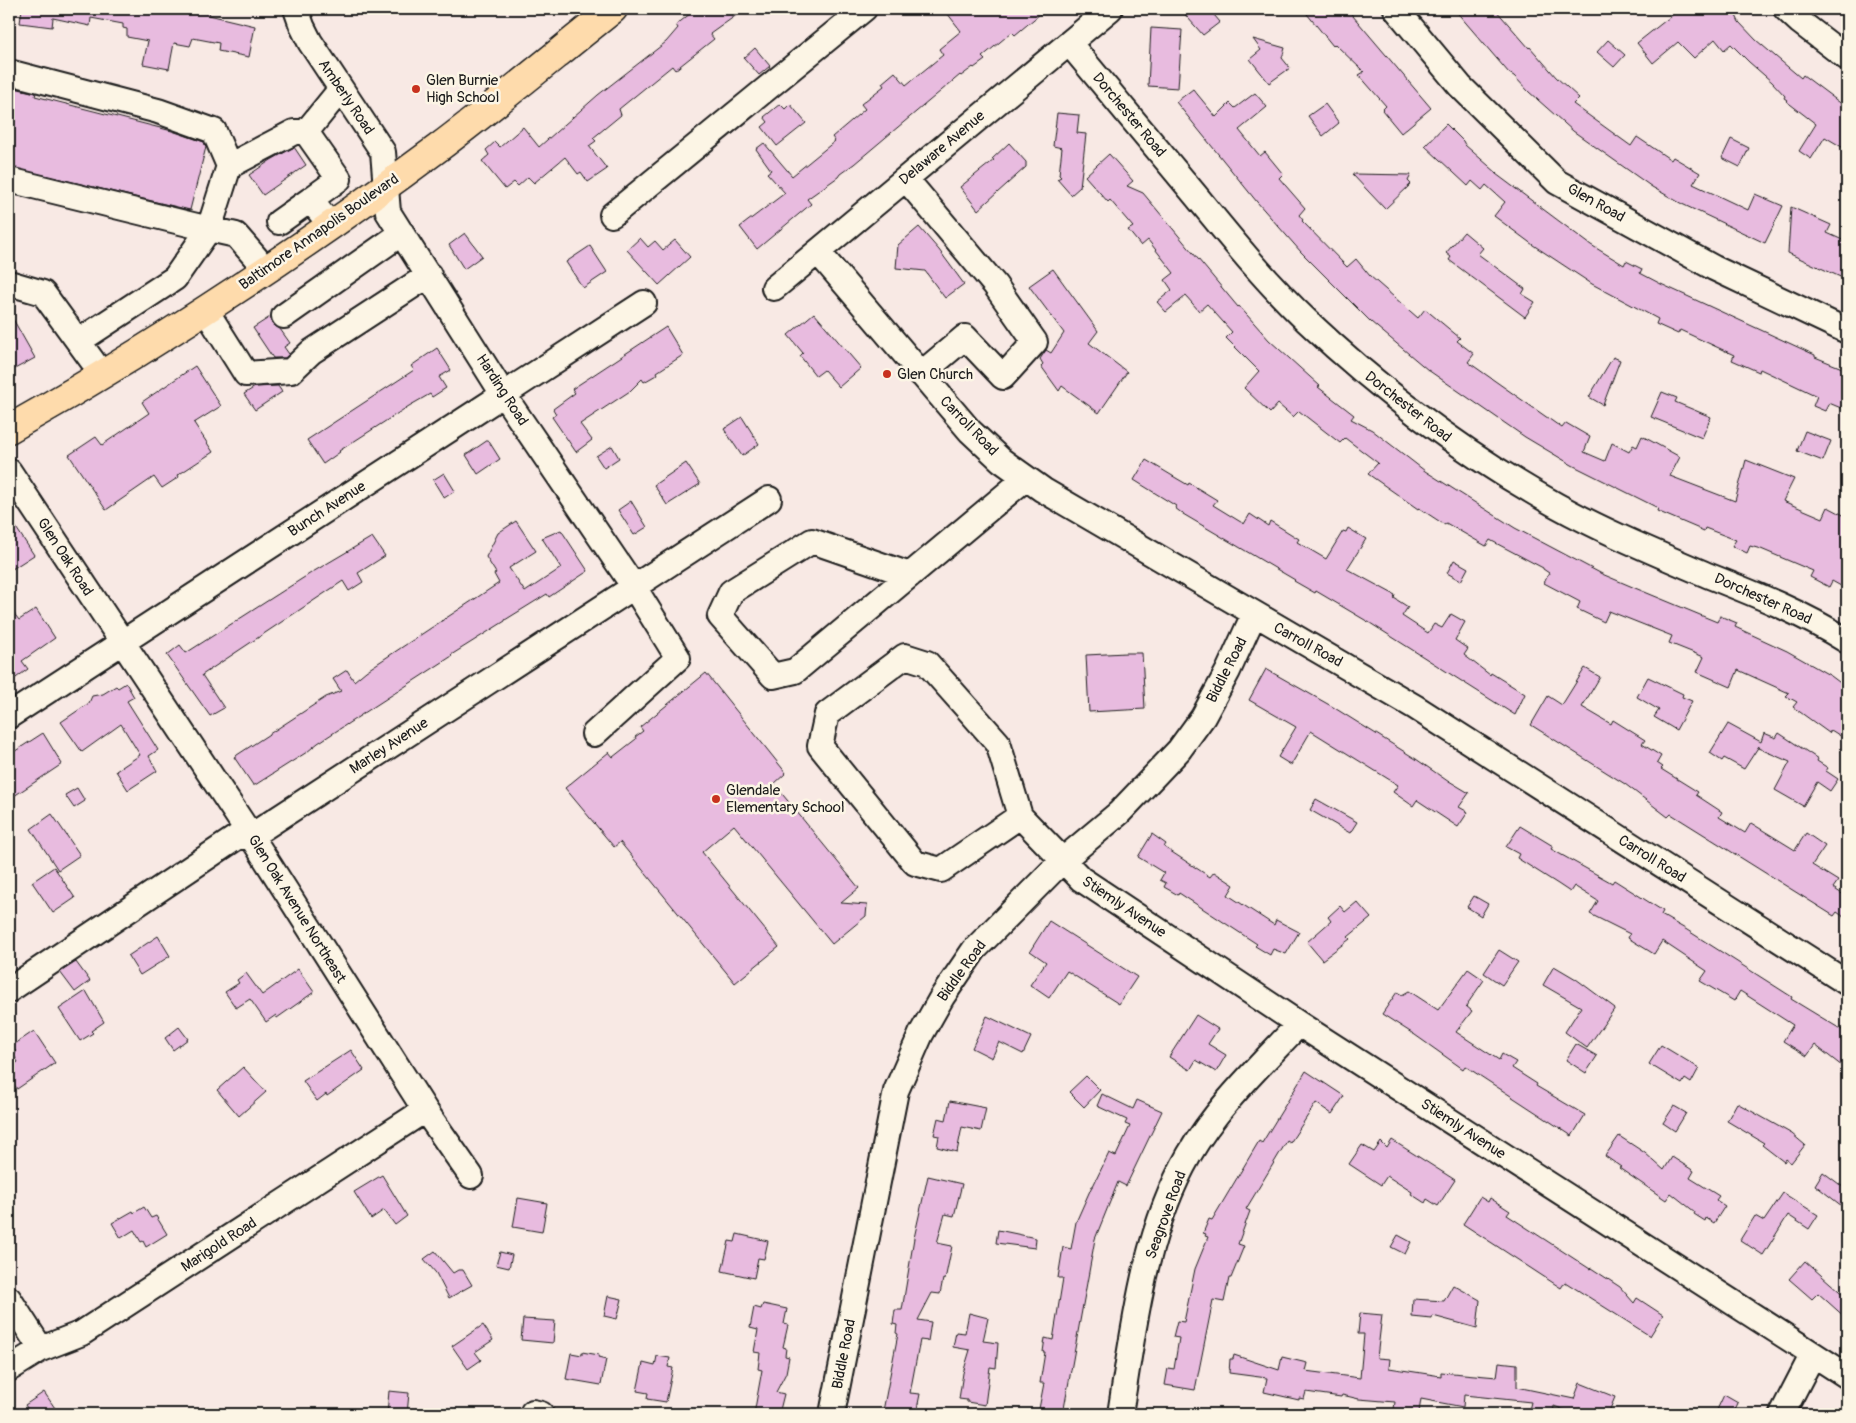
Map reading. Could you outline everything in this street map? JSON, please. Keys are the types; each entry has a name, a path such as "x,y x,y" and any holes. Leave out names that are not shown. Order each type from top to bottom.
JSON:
{"main road":[{"name":"Baltimore Annapolis Boulevard","path":"9,429 102,374 205,309 386,187 501,99 613,9"}],"street":[{"name":"Amberly Road","path":"296,9 310,42 340,90 383,152 386,187"},
{"path":"612,215 864,9"},
{"name":"Delaware Avenue","path":"774,288 1110,9"},
{"name":"Glen Road","path":"1396,9 1460,86 1557,182 1714,268 1847,331"},
{"path":"1786,9 1847,58"},
{"name":"Dorchester Road","path":"1069,43 1246,256 1306,320 1362,370 1449,439 1557,506 1631,543 1777,604 1822,625 1847,641"},
{"path":"9,72 158,111 214,131 229,166 209,229 175,278 79,341"},
{"path":"306,132 340,90"},
{"path":"229,166 294,132 306,132"},
{"path":"278,222 339,179 306,132"},
{"path":"906,179 995,285 1035,342 1003,377 965,337 921,374"},
{"path":"9,180 236,236 256,258 262,272"},
{"name":"Harding Road","path":"386,187 388,212 503,394 634,587 678,658 594,734"},
{"path":"310,200 331,225"},
{"path":"284,316 402,233"},
{"name":"Carroll Road","path":"818,252 970,431 1002,460 1026,478 1043,490 1415,707 1847,983"},
{"path":"205,309 246,374 291,371 312,352 429,275"},
{"path":"9,283 43,293 102,374"},
{"name":"Bunch Avenue","path":"9,716 644,302"},
{"name":"Glen Oak Road","path":"9,471 122,642"},
{"path":"910,575 812,541 731,592 720,616 773,676 795,671 910,575 1026,478"},
{"name":"Marley Avenue","path":"9,990 237,837 251,836 769,500"},
{"name":"Biddle Road","path":"832,1414 896,1091 921,1034 942,997 974,950 1063,860 1119,813 1179,750 1203,717 1246,634 1254,614"},
{"name":"Glen Oak Avenue Northeast","path":"122,642 251,836 425,1110 471,1176"},
{"path":"905,656 927,663 998,744 1020,816 941,870 915,863 820,746 827,714 905,656"},
{"name":"Stiemly Avenue","path":"1020,816 1081,879 1299,1024 1847,1376"},
{"name":"Seagrove Road","path":"1120,1414 1141,1286 1175,1181 1190,1153 1218,1112 1299,1024"},
{"name":"Marigold Road","path":"9,1369 41,1349 82,1333 425,1110"},
{"path":"9,1299 41,1349"},
{"path":"1782,1414 1813,1354"}],"building":[{"path":"22,9 210,9 209,15 255,26 249,57 218,51 219,43 193,38 190,46 174,43 169,69 143,64 148,41 127,37 127,29 123,28 123,24 91,18 90,26 53,18 52,27 20,23"},
{"path":"696,9 745,9 710,34 714,39 675,70 672,66 619,109 621,115 593,138 596,141 589,146 607,169 588,182 581,172 578,174 565,157 534,183 528,177 518,186 514,182 505,189 482,161 489,155 486,150 495,142 500,147 523,127 539,147 598,95 666,42 678,28 676,25"},
{"path":"944,9 1046,9 1015,35 1012,32 982,57 985,60 960,75 838,177 807,199 811,204 757,249 740,227 785,193 767,173 771,170 756,149 764,143 792,176 835,141 832,137 865,109 861,104 884,86 882,83 895,72 906,85 943,55 939,49 961,31"},
{"path":"1180,9 1209,9 1220,22 1203,35"},
{"path":"1303,9 1347,9 1431,108 1401,133 1382,110 1386,106 1359,75 1364,72 1335,44 1333,46"},
{"path":"1454,9 1495,9 1556,77 1579,98 1573,104 1631,146 1637,137 1671,160 1673,157 1700,173 1693,184 1748,210 1755,194 1783,206 1765,243 1682,204 1652,187 1573,131 1509,73"},
{"path":"1680,9 1733,9 1739,22 1756,40 1801,78 1803,75 1847,108 1847,150 1825,137 1811,159 1799,151 1816,124 1786,101 1785,96 1772,82 1731,44 1724,50 1715,39 1694,58 1678,42 1653,63 1637,43"},
{"path":"1151,28 1182,30 1178,88 1148,86"},
{"path":"1253,39 1285,48 1282,58 1290,68 1269,83 1250,59 1261,50"},
{"path":"1608,40 1625,55 1614,67 1597,52"},
{"path":"755,48 770,66 759,75 744,58"},
{"path":"9,88 36,93 35,96 172,131 204,142 206,147 190,210 9,167"},
{"path":"1193,89 1216,117 1230,103 1235,108 1255,93 1267,107 1239,130 1260,156 1265,152 1283,174 1279,178 1305,208 1299,215 1302,221 1347,267 1356,259 1370,276 1418,318 1425,309 1460,338 1457,341 1474,354 1468,362 1562,428 1566,423 1590,437 1584,452 1605,461 1612,443 1629,452 1633,445 1637,447 1642,436 1680,457 1670,476 1735,501 1746,460 1794,479 1783,501 1823,518 1828,507 1847,517 1847,574 1841,586 1832,581 1829,587 1810,577 1813,571 1750,546 1747,553 1732,546 1736,540 1705,528 1704,531 1657,511 1658,508 1572,465 1525,437 1428,370 1371,322 1301,252 1257,202 1176,102"},
{"path":"780,104 785,109 790,104 806,123 777,146 762,127 768,122 764,117"},
{"path":"1325,104 1339,123 1323,136 1308,116"},
{"path":"1057,113 1079,115 1077,133 1086,134 1080,187 1071,195 1057,179 1061,177 1059,175 1062,148 1053,146"},
{"path":"1446,124 1496,174 1591,245 1624,265 1626,261 1642,269 1640,273 1661,284 1815,355 1815,357 1847,370 1847,395 1841,408 1829,403 1825,411 1813,406 1817,396 1760,369 1759,372 1732,360 1734,355 1680,330 1678,334 1656,324 1658,319 1592,284 1533,245 1494,216 1505,202 1486,185 1482,190 1472,181 1468,186 1425,146"},
{"path":"1731,139 1749,148 1740,167 1722,158"},
{"path":"1009,143 1026,162 1026,167 978,210 960,187 994,160 992,159"},
{"path":"294,147 306,165 263,195 249,175"},
{"path":"1109,154 1133,181 1127,186 1143,193 1238,307 1269,340 1320,386 1318,387 1354,415 1351,419 1372,430 1425,471 1515,528 1602,574 1717,622 1720,616 1737,623 1735,627 1787,651 1831,676 1847,688 1847,740 1831,730 1829,733 1793,707 1797,702 1786,696 1789,693 1738,670 1731,687 1697,672 1704,657 1669,643 1672,636 1609,611 1604,622 1577,609 1580,602 1544,583 1549,573 1543,568 1490,540 1486,546 1446,523 1445,525 1418,509 1368,474 1378,463 1345,438 1340,443 1299,411 1293,417 1278,404 1270,413 1244,388 1259,371 1226,338 1232,332 1207,304 1199,311 1186,296 1166,312 1157,302 1172,290 1165,280 1174,273 1148,240 1141,246 1128,230 1133,227 1110,200 1108,202 1085,176"},
{"path":"1352,174 1411,175 1408,181 1411,184 1385,209"},
{"path":"1791,207 1831,225 1827,233 1847,242 1847,280 1788,253"},
{"path":"919,227 964,284 945,298 925,271 896,268 898,245"},
{"path":"1464,232 1483,248 1478,254 1525,289 1522,294 1535,302 1525,317 1449,260 1451,257 1446,253"},
{"path":"465,233 482,256 464,269 449,245"},
{"path":"640,238 648,247 655,241 663,250 675,240 690,257 659,285 627,250"},
{"path":"590,246 607,272 583,288 566,262"},
{"path":"1053,269 1098,331 1089,343 1127,372 1099,413 1062,386 1059,391 1041,366 1043,364 1040,359 1046,350 1051,353 1064,333 1029,286"},
{"path":"9,312 35,358 9,372"},
{"path":"814,313 861,368 839,387 824,370 816,376 800,356 803,353 788,335"},
{"path":"270,317 273,324 280,329 290,343 284,347 289,354 285,358 273,358 253,328"},
{"path":"666,327 683,355 657,372 658,374 644,382 642,379 630,391 580,424 592,440 576,452 552,417 556,414 553,409 575,393 572,389"},
{"path":"437,348 451,370 439,377 446,388 432,397 430,394 409,406 339,451 323,464 307,440 414,370 411,366"},
{"path":"1613,357 1620,360 1603,405 1589,397"},
{"path":"195,366 221,406 194,423 213,452 162,488 154,477 106,510 69,455 96,437 102,445 149,413 142,402"},
{"path":"278,386 282,392 255,410 244,394 255,387"},
{"path":"1662,392 1677,398 1675,402 1711,417 1702,438 1651,417"},
{"path":"742,417 759,444 742,456 724,429"},
{"path":"1805,431 1831,441 1823,461 1797,451"},
{"path":"488,440 500,459 478,474 466,455"},
{"path":"612,446 619,458 604,468 596,456"},
{"path":"1146,460 1217,500 1213,505 1244,524 1250,514 1268,526 1270,521 1299,539 1297,542 1326,559 1343,531 1346,532 1348,528 1366,539 1347,569 1395,595 1394,598 1408,607 1402,616 1428,633 1434,624 1442,628 1451,614 1465,622 1455,640 1468,649 1464,655 1490,675 1491,673 1525,694 1515,715 1370,623 1316,591 1315,593 1294,581 1183,514 1175,508 1176,506 1134,480"},
{"path":"686,463 700,484 667,505 654,485"},
{"path":"444,473 455,491 444,498 433,480"},
{"path":"631,501 647,527 634,535 618,510"},
{"path":"9,517 34,555 9,571"},
{"path":"516,521 536,551 509,568 525,592 561,568 542,538 561,530 588,571 549,597 547,594 505,620 307,752 253,785 234,757 326,697 341,691 333,679 347,670 354,681 366,671 499,583 494,574 496,573 486,557 498,533"},
{"path":"372,537 385,556 358,573 363,582 349,591 343,581 202,675 224,708 210,716 167,655 180,645 186,653 311,573"},
{"path":"1454,560 1468,568 1461,581 1447,573"},
{"path":"9,607 19,620 36,609 55,638 22,661 28,669 9,683"},
{"path":"1142,653 1145,709 1089,712 1086,655"},
{"path":"1585,668 1600,677 1582,707 1611,724 1613,720 1645,740 1642,744 1661,756 1657,763 1663,767 1661,769 1698,792 1696,795 1722,812 1719,817 1745,833 1751,823 1795,850 1806,833 1825,846 1812,865 1838,881 1833,888 1847,897 1847,919 1837,912 1834,916 1671,814 1668,817 1625,784 1531,725 1548,696 1562,705"},
{"path":"1266,669 1333,707 1469,793 1459,807 1468,812 1458,827 1417,800 1413,806 1393,792 1398,785 1311,731 1291,765 1278,757 1296,727 1249,700"},
{"path":"706,673 786,773 774,784 859,888 841,903 867,905 866,916 832,944 734,825 702,852 779,947 735,983 620,842 614,847 565,788 609,752 613,757 636,739 635,737 643,731 640,727"},
{"path":"1648,677 1683,694 1682,697 1692,701 1676,730 1654,717 1659,710 1637,697"},
{"path":"126,683 134,697 127,701 158,750 149,756 157,771 128,790 116,771 140,755 121,724 82,752 61,722 89,703 92,696 103,694 116,686 118,688"},
{"path":"1728,724 1761,742 1764,733 1776,738 1779,733 1818,759 1817,761 1828,768 1826,771 1838,779 1830,791 1817,782 1803,806 1775,790 1790,762 1758,748 1759,746 1744,769 1724,758 1722,761 1710,753"},
{"path":"43,733 62,764 14,796 9,788 9,755"},
{"path":"77,788 85,801 74,808 65,795"},
{"path":"1316,799 1357,822 1350,833 1310,810"},
{"path":"52,814 80,855 58,870 31,829"},
{"path":"1520,826 1553,846 1551,849 1612,883 1614,880 1663,911 1661,915 1847,1033 1847,1070 1815,1045 1807,1056 1783,1041 1793,1025 1740,991 1734,1001 1700,981 1707,971 1662,941 1654,954 1628,938 1630,934 1590,914 1598,901 1574,886 1570,892 1517,858 1519,854 1506,847"},
{"path":"1152,834 1166,844 1164,847 1210,877 1214,872 1234,885 1228,895 1274,925 1276,920 1299,932 1286,954 1273,949 1270,955 1255,946 1257,944 1179,893 1178,895 1164,887 1166,883 1160,880 1164,873 1138,857"},
{"path":"54,867 75,898 53,913 32,882"},
{"path":"1474,896 1488,904 1481,916 1467,907"},
{"path":"1357,902 1371,918 1348,937 1350,939 1322,960 1307,942 1331,921 1328,917 1340,906 1345,912"},
{"path":"1049,921 1137,977 1119,1004 1067,971 1049,998 1030,985 1046,962 1030,951"},
{"path":"158,936 170,956 140,975 128,956"},
{"path":"1499,950 1518,962 1502,985 1484,973"},
{"path":"76,962 90,981 75,992 60,972"},
{"path":"1554,966 1576,979 1615,1008 1587,1048 1565,1032 1581,1007 1543,985"},
{"path":"298,969 314,992 277,1018 276,1015 266,1022 250,999 236,1008 225,992 239,983 237,980 246,973 262,995"},
{"path":"1468,969 1484,980 1466,1006 1472,1011 1456,1032 1499,1060 1502,1054 1516,1062 1512,1068 1537,1084 1536,1086 1585,1115 1572,1136 1465,1066 1463,1069 1382,1014 1397,992 1402,995 1409,991 1438,1010"},
{"path":"86,991 104,1022 91,1031 93,1033 80,1041 59,1009"},
{"path":"1196,1015 1218,1029 1208,1044 1226,1055 1216,1072 1196,1060 1190,1070 1169,1057"},
{"path":"987,1016 1031,1037 1023,1054 999,1042 992,1058 972,1048"},
{"path":"179,1027 188,1039 173,1050 165,1038"},
{"path":"34,1031 55,1063 17,1089 9,1077 9,1068 18,1062 13,1054 16,1052 12,1046"},
{"path":"1576,1044 1597,1056 1586,1073 1566,1060"},
{"path":"1661,1045 1699,1068 1691,1083 1685,1079 1682,1084 1649,1064"},
{"path":"351,1050 364,1070 317,1101 303,1081"},
{"path":"243,1067 266,1092 239,1116 217,1090"},
{"path":"1306,1071 1344,1096 1332,1114 1316,1103 1290,1143 1287,1141 1246,1209 1250,1211 1238,1244 1244,1246 1231,1278 1229,1278 1224,1302 1213,1300 1195,1390 1165,1385 1168,1368 1174,1369 1179,1338 1173,1337 1177,1321 1184,1322 1195,1269 1208,1237 1203,1233 1209,1219 1212,1220 1259,1141 1262,1143"},
{"path":"1086,1076 1100,1090 1084,1107 1069,1092"},
{"path":"1102,1094 1133,1109 1137,1100 1162,1111 1126,1186 1118,1182 1095,1239 1063,1414 1038,1414 1044,1383 1040,1383 1045,1352 1043,1352 1045,1338 1053,1340 1063,1278 1058,1278 1063,1247 1071,1249 1076,1222 1092,1186 1109,1153 1116,1156 1130,1126 1125,1124 1127,1120 1097,1106"},
{"path":"950,1101 986,1108 981,1131 962,1127 957,1152 937,1147 939,1136 934,1135 938,1118 946,1120"},
{"path":"1737,1103 1792,1134 1805,1145 1791,1163 1786,1159 1784,1162 1762,1145 1764,1143 1727,1121"},
{"path":"1674,1106 1686,1113 1675,1131 1663,1123"},
{"path":"1619,1136 1645,1153 1664,1170 1672,1157 1694,1171 1690,1178 1719,1196 1716,1200 1725,1206 1714,1223 1706,1218 1705,1221 1694,1214 1695,1212 1671,1193 1666,1200 1619,1168 1621,1167 1605,1156"},
{"path":"1392,1140 1455,1180 1438,1206 1427,1199 1425,1203 1387,1176 1381,1185 1349,1164 1362,1145 1374,1152 1381,1142 1387,1148"},
{"path":"1823,1172 1847,1190 1847,1210 1815,1185"},
{"path":"382,1175 407,1216 395,1225 384,1210 371,1219 354,1192"},
{"path":"928,1176 962,1184 954,1216 945,1214 937,1243 952,1246 945,1280 943,1279 940,1294 932,1293 918,1320 931,1322 928,1341 920,1340 910,1393 920,1394 916,1414 902,1414 883,1411 898,1334 896,1333 897,1325 893,1324 895,1310 902,1310 914,1238"},
{"path":"1783,1193 1818,1215 1809,1229 1788,1215 1763,1255 1740,1240 1755,1216 1764,1221"},
{"path":"1480,1197 1488,1202 1490,1198 1510,1211 1507,1215 1620,1287 1634,1303 1637,1298 1663,1315 1650,1336 1565,1282 1561,1288 1463,1224"},
{"path":"518,1198 547,1203 542,1232 513,1227"},
{"path":"144,1207 151,1218 156,1216 167,1234 146,1247 134,1230 121,1238 112,1223"},
{"path":"998,1230 1036,1238 1035,1248 996,1243"},
{"path":"737,1234 768,1241 764,1259 758,1258 754,1278 722,1271 729,1241 735,1242"},
{"path":"1398,1235 1411,1242 1405,1254 1391,1247"},
{"path":"435,1251 453,1273 463,1270 472,1285 449,1298 436,1273 424,1259"},
{"path":"500,1252 512,1255 509,1268 496,1265"},
{"path":"1805,1261 1847,1298 1847,1319 1818,1293 1812,1299 1789,1279"},
{"path":"1453,1285 1480,1300 1477,1328 1433,1316 1432,1319 1412,1317 1413,1299 1444,1301"},
{"path":"608,1296 622,1299 617,1319 604,1316"},
{"path":"763,1304 787,1309 784,1324 788,1325 783,1347 786,1348 785,1356 789,1357 786,1373 776,1392 784,1394 779,1414 754,1414 762,1370 758,1369 760,1353 754,1352 758,1330 750,1328 754,1307 761,1309"},
{"path":"969,1313 988,1318 983,1341 998,1343 996,1368 990,1367 985,1405 959,1399 963,1373 970,1350 953,1347 956,1332 965,1333"},
{"path":"1360,1313 1382,1315 1377,1358 1390,1359 1389,1368 1441,1376 1441,1372 1497,1377 1499,1362 1517,1364 1517,1387 1574,1399 1580,1383 1615,1397 1608,1414 1575,1414 1554,1406 1553,1414 1528,1414 1531,1402 1464,1395 1463,1407 1421,1399 1419,1412 1394,1409 1395,1402 1359,1399 1342,1395 1341,1397 1306,1392 1304,1399 1299,1398 1299,1400 1264,1392 1267,1378 1229,1373 1230,1359 1233,1359 1234,1355 1279,1370 1282,1357 1307,1363 1305,1371 1360,1378 1364,1334 1358,1334"},
{"path":"523,1319 555,1321 553,1343 521,1340"},
{"path":"483,1325 493,1340 475,1352 481,1360 468,1369 452,1346"},
{"path":"582,1352 599,1355 598,1357 606,1359 601,1385 566,1379 571,1353 582,1355"},
{"path":"657,1356 670,1358 668,1367 673,1368 666,1402 647,1399 648,1393 637,1391 643,1363 655,1366"},
{"path":"389,1391 409,1393 407,1414 387,1414"},
{"path":"44,1392 59,1414 31,1414 25,1405"},
{"path":"1724,1395 1738,1403 1733,1414 1715,1414"}],"place":[{"name":"Glen Burnie High School","path":"416,89"},
{"name":"Glen Church","path":"887,374"},
{"name":"Glendale Elementary School","path":"716,799"}]}
